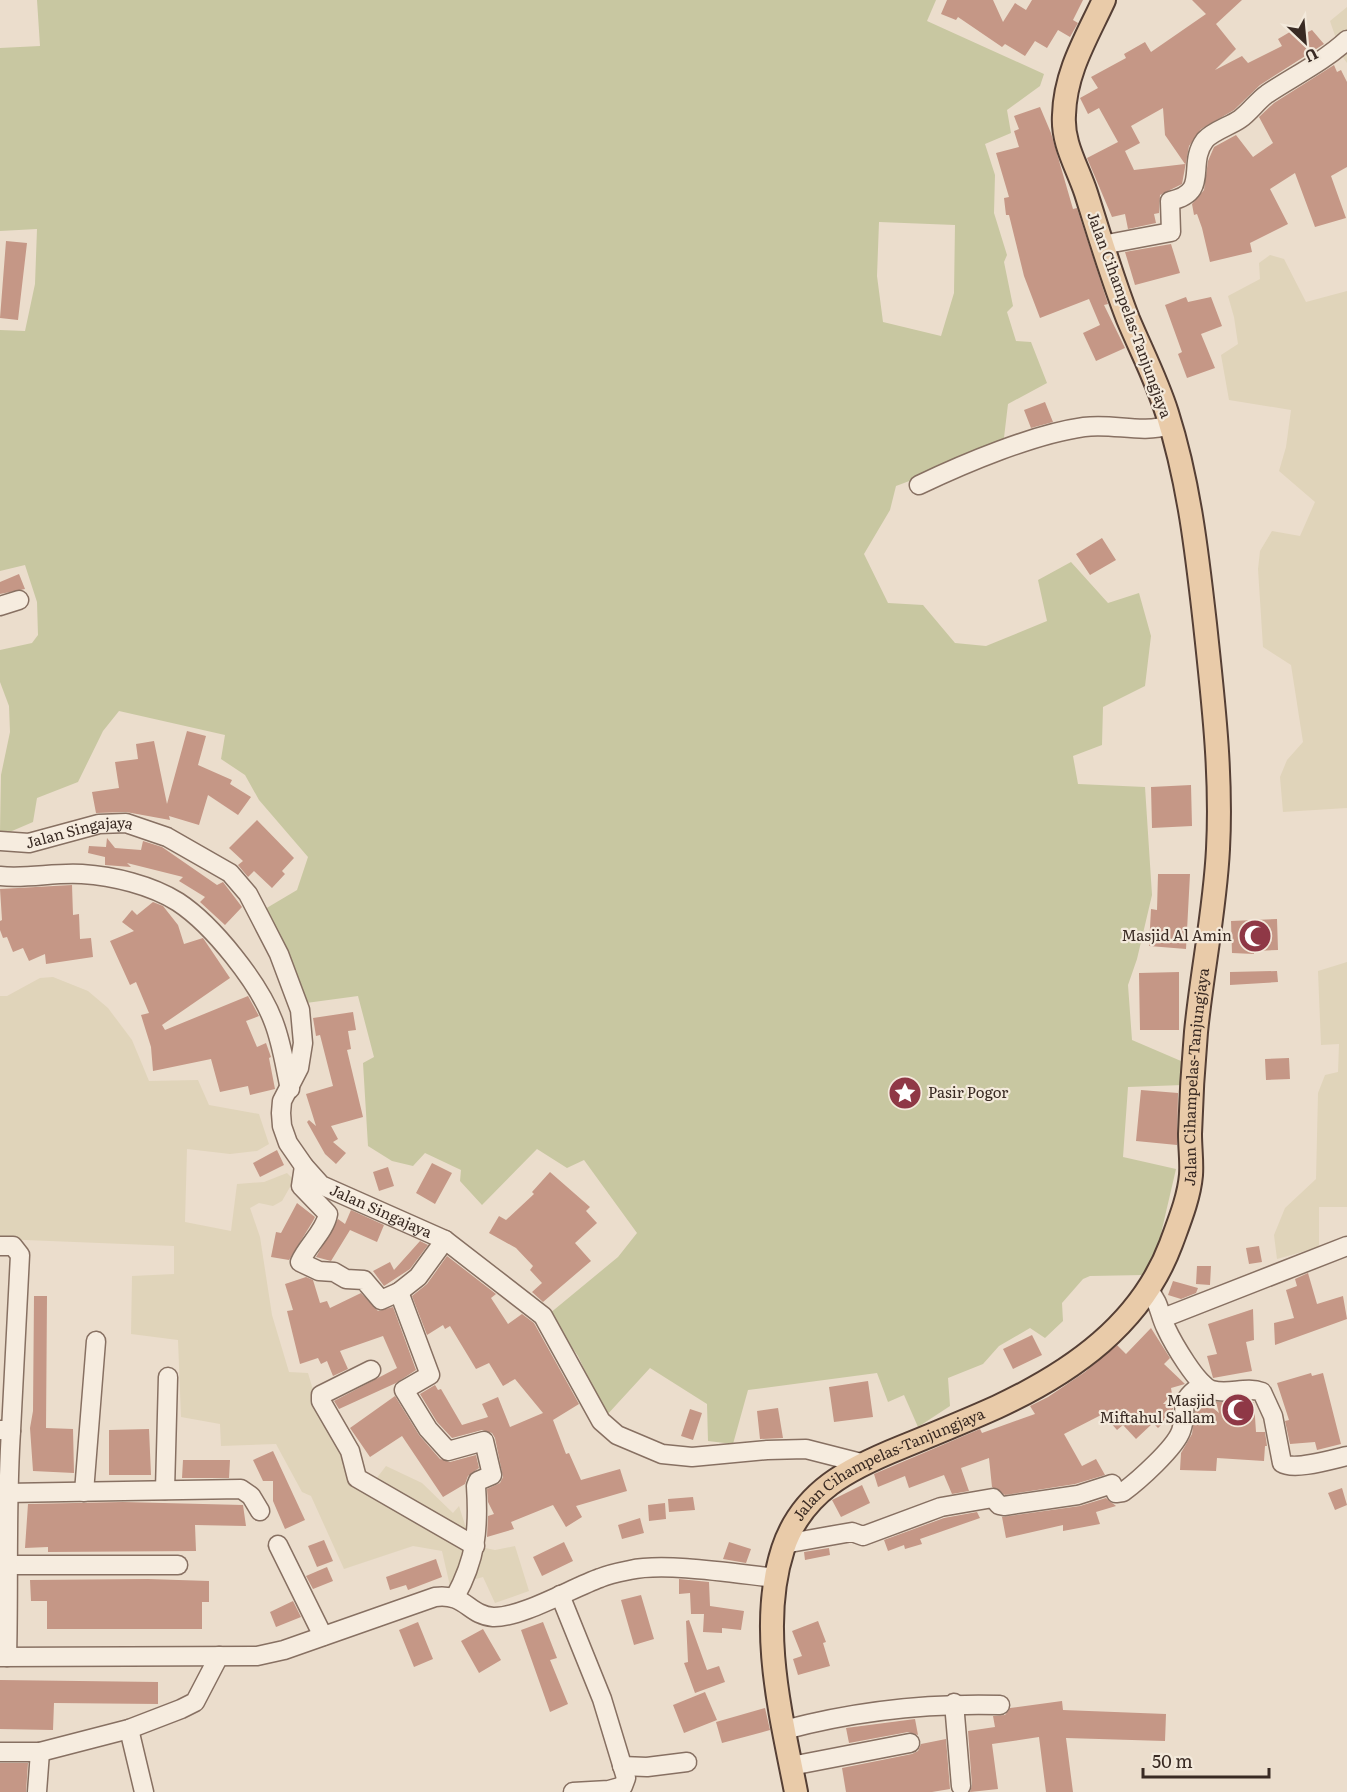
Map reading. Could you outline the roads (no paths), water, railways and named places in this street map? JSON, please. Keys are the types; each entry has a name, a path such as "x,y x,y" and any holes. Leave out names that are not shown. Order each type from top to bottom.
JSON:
{"main road":[{"name":"Jalan Cihampelas-Tanjungjaya","path":"796,1792 784,1730 774,1637 776,1578 784,1544 802,1511 819,1491 861,1463 1001,1405 1078,1361 1104,1341 1134,1311 1149,1291 1176,1230 1191,1177 1190,1139 1196,1034 1218,851 1215,718 1192,519 1170,425 1161,397 1126,314 1066,142 1064,111 1068,80 1104,0"}],"street":[{"path":"1102,245 1171,232 1170,201 1184,198 1196,184 1198,156 1206,139 1240,119 1266,95 1334,52 1347,40"},
{"path":"919,485 1002,450 1081,427 1101,425 1145,430 1170,425"},
{"path":"0,606 19,600"},
{"name":"Jalan Singajaya","path":"0,841 29,843 99,824 126,823 167,837 230,873 248,894 279,954 300,1010 303,1043 299,1068 282,1101 282,1126 288,1143 321,1185 445,1240 543,1316 600,1421 617,1435 662,1454 692,1457 806,1449 861,1463"},
{"path":"0,876 34,878 81,874 110,878 151,889 178,903 221,942 248,974 267,1005 275,1024 290,1089"},
{"path":"304,1166 301,1186 328,1214 327,1221 306,1248 300,1262 319,1271 334,1272 346,1279 364,1280 381,1300 399,1292 418,1277 445,1240"},
{"path":"0,1246 13,1246 20,1255 5,1430 4,1657 257,1656 435,1597 455,1597 476,1611 492,1617 509,1615 601,1577 634,1569 659,1568 776,1578"},
{"path":"1163,1317 1347,1246"},
{"path":"1149,1291 1160,1305 1175,1347 1203,1384 1211,1390 1255,1389 1262,1392 1273,1416 1280,1460 1286,1466 1347,1456"},
{"path":"399,1292 430,1375 404,1390 428,1429 448,1451 484,1441 492,1475 478,1480 476,1486 477,1536 469,1572 455,1597"},
{"path":"84,1492 96,1341"},
{"path":"371,1370 321,1395 321,1401 350,1451 357,1478 475,1546"},
{"path":"165,1490 168,1377"},
{"path":"784,1544 852,1532 863,1536 915,1515 975,1499 993,1498 999,1505 1005,1506 1078,1495 1108,1485 1112,1485 1116,1493 1124,1492 1174,1442 1181,1431 1183,1407 1188,1394 1203,1384"},
{"path":"6,1493 241,1489 251,1496 260,1511"},
{"path":"278,1545 323,1636"},
{"path":"5,1565 177,1565"},
{"path":"560,1595 602,1699 626,1778 623,1786 573,1792"},
{"path":"0,1752 40,1752 129,1730 195,1702 219,1656"},
{"path":"954,1703 961,1786"},
{"path":"784,1730 873,1710 954,1703 1000,1704"},
{"path":"129,1730 144,1792"},
{"path":"791,1766 910,1743"},
{"path":"37,1792 40,1752"},
{"path":"622,1766 647,1767 687,1762"}],"place":[{"name":"Masjid Al Amin","path":"1255,936"},
{"name":"Pasir Pogor","path":"905,1093"},
{"name":"Masjid Miftahul Sallam","path":"1238,1410"}]}
